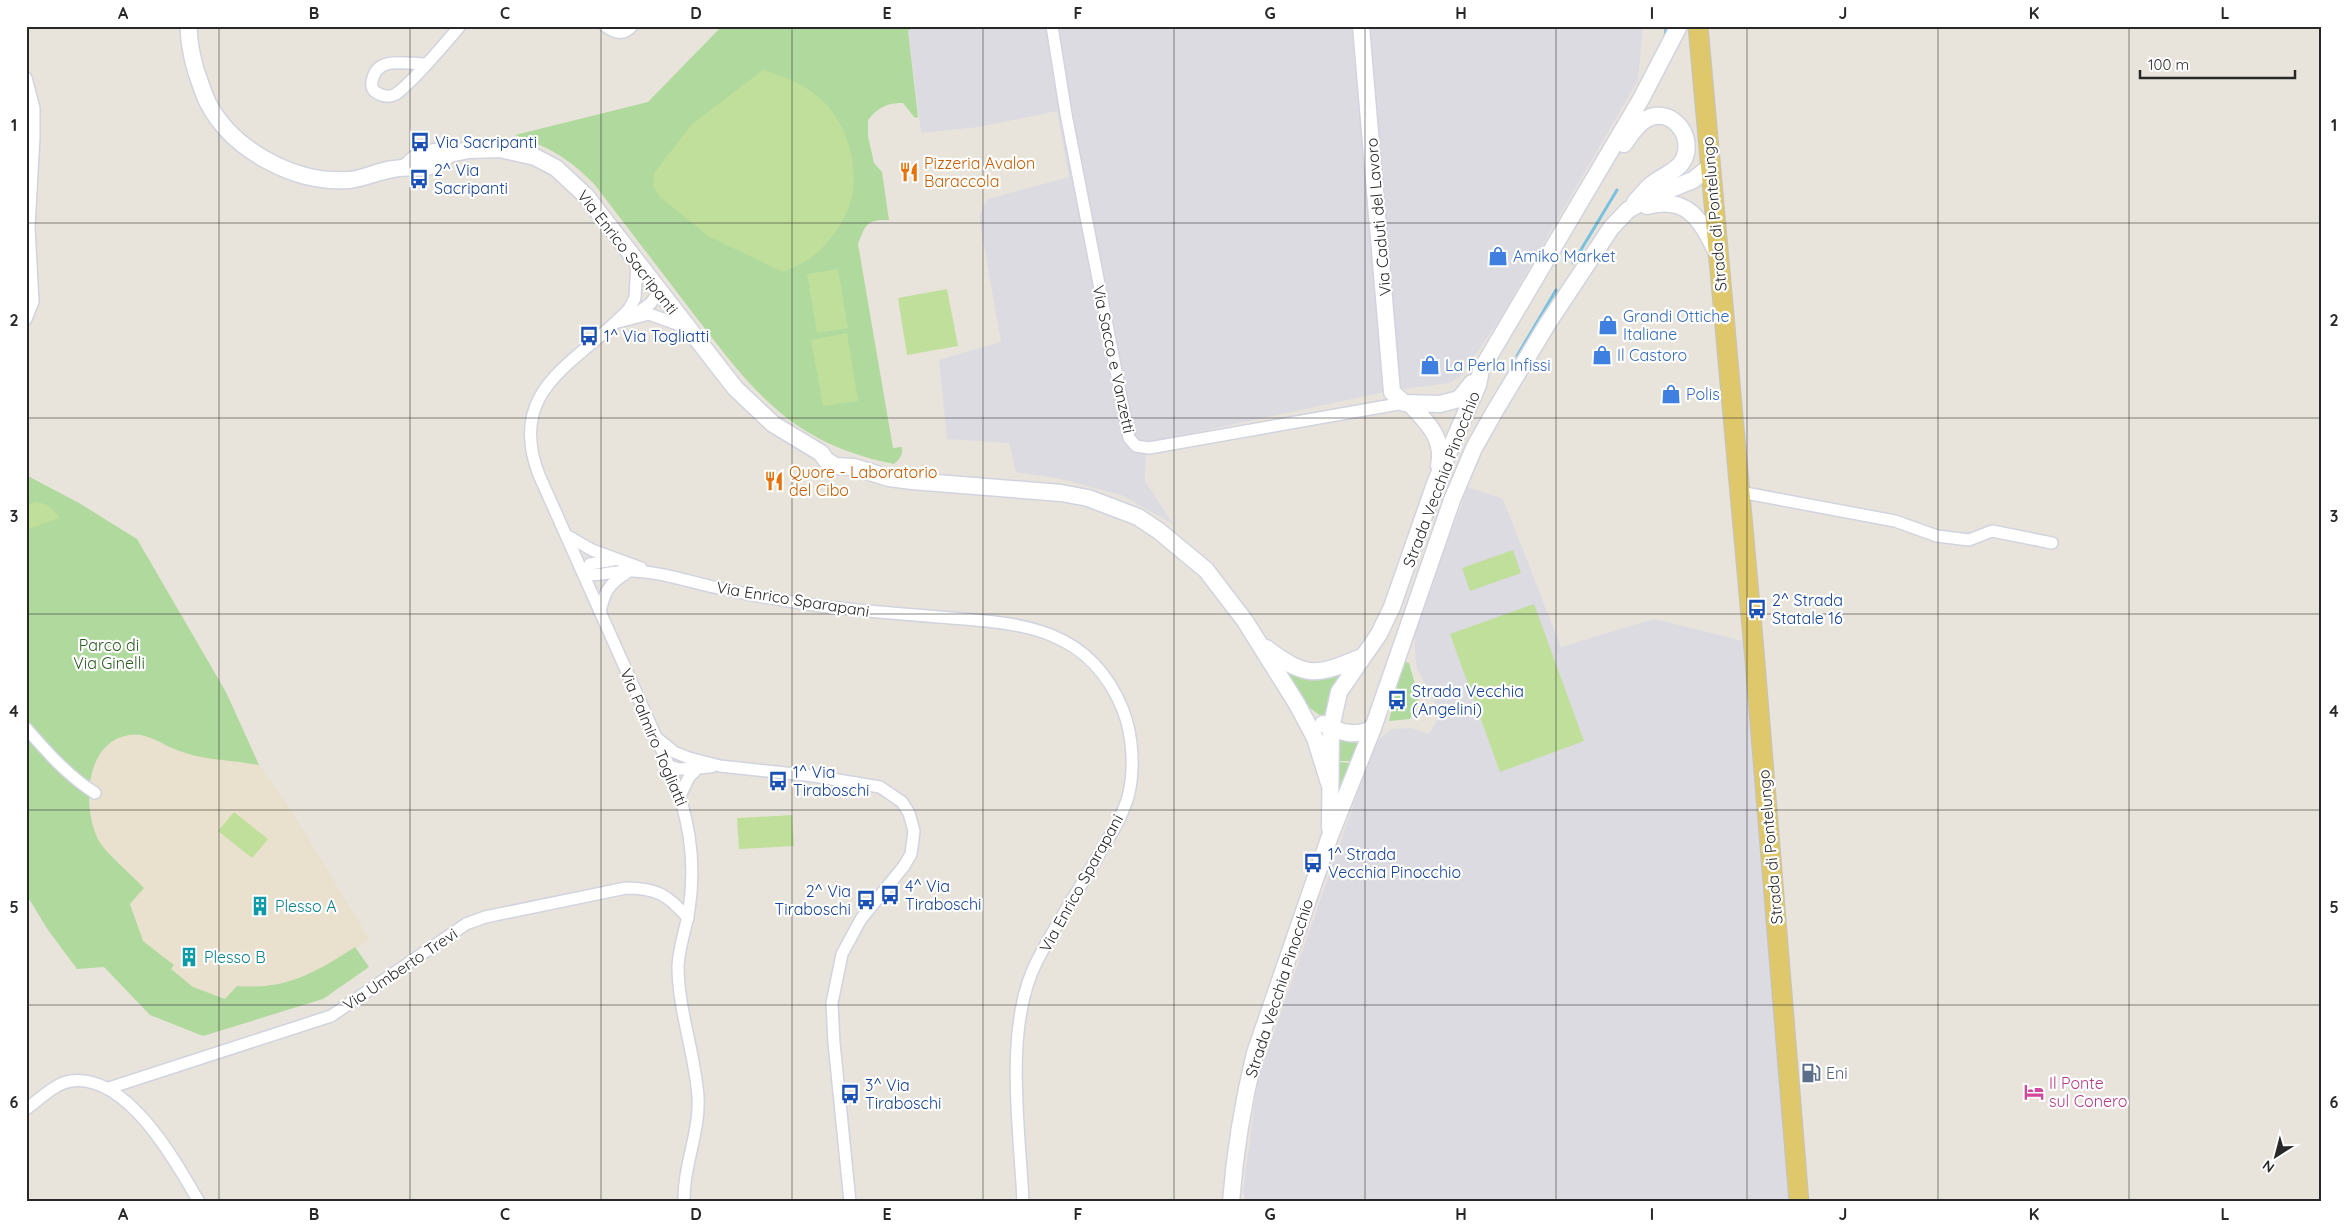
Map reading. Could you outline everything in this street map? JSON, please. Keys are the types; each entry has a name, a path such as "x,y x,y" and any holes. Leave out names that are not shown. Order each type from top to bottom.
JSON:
{"main road":[{"name":"Strada di Pontelungo","path":"1698,26 1740,492 1799,1202"}],"street":[{"name":"Via Enrico Sacripanti","path":"189,26 191,55 209,104 223,125 244,145 269,162 316,178 349,180 408,166 423,168 433,166 449,154 470,150 500,149 536,157 556,168 586,196 735,388 773,424 821,453 830,451 840,455 854,467 888,478 1061,493 1088,498 1130,513 1159,531 1206,570 1245,621 1297,704 1315,738 1329,783"},
{"path":"426,64 460,26"},
{"path":"605,26 614,32 622,33 632,26"},
{"name":"Via Sacco e Vanzetti","path":"1052,26 1066,114 1129,438 1136,446 1149,448 1407,403 1440,404 1452,402 1465,393 1480,370"},
{"name":"Via Caduti del Lavoro","path":"1361,26 1392,392 1407,403"},
{"name":"Strada Vecchia Pinocchio","path":"1330,836 1331,728 1339,692 1379,634 1392,607 1436,481 1478,384 1480,370 1645,91 1679,26"},
{"path":"26,78 34,108 34,137 29,227 33,302 26,319"},
{"path":"1599,170 1616,156 1633,131 1645,120 1656,116 1666,117 1678,125 1684,132 1687,140 1684,160 1674,170 1651,184 1628,210"},
{"name":"Strada Vecchia Pinocchio","path":"1231,1202 1234,1165 1246,1089 1255,1053 1330,836 1373,728 1452,500 1474,448 1501,400 1574,283 1611,228 1628,210 1649,198 1693,180 1711,166"},
{"path":"1628,210 1663,202 1681,207 1696,216 1718,255"},
{"name":"Via Palmiro Togliatti","path":"630,313 635,298 636,261"},
{"name":"Via Palmiro Togliatti","path":"659,292 616,323 549,382 534,407 531,419 530,440 532,456 681,794 690,830 693,858 692,892 678,964 698,1097 697,1127 687,1171 684,1202"},
{"path":"630,313 649,314 688,328"},
{"path":"1407,403 1426,420 1438,441 1441,456 1436,481"},
{"path":"1740,492 1895,521 1937,536 1969,540 1992,531 2052,543"},
{"name":"Via Enrico Sparapani","path":"566,535 592,550 657,574"},
{"path":"584,575 590,564 618,559"},
{"path":"600,612 605,592 614,581 631,571"},
{"name":"Via Enrico Sparapani","path":"584,575 601,576 631,571 657,574 794,602 870,612 1012,622 1038,629 1063,640 1087,658 1110,684 1128,722 1132,744 1128,796 1118,823 1035,964 1021,1009 1017,1039 1017,1076 1023,1202"},
{"name":"Via Enrico Sacripanti","path":"1257,641 1286,663 1318,673 1362,657"},
{"name":"Via Enrico Sacripanti","path":"1297,704 1311,716 1331,728"},
{"path":"26,728 53,759 84,786 96,793"},
{"path":"1331,728 1356,734 1373,728"},
{"path":"658,739 674,752 720,766 880,787 902,802 909,813 914,831 911,854 861,919 842,954 832,1003 834,1044 850,1202"},
{"path":"669,766 689,758"},
{"path":"669,766 679,769 720,766"},
{"path":"681,794 689,777 698,768"},
{"name":"Via Umberto Trevi","path":"109,1088 330,1016 466,924 485,917 601,892 635,888 660,892 677,905 688,918"},
{"path":"26,1109 60,1084 71,1081 96,1084 109,1088 149,1124 199,1202"}],"shaded area":[{"path":"915,26 1643,26 1638,80 1501,317 1461,376 1449,383 1389,391 1146,443 1145,481 1173,524 1121,495 1061,479 1016,472 1009,443 947,439 939,360 1001,342 979,217 983,207 988,199 1069,177 1057,111 979,127 921,133 908,31"},
{"path":"1468,487 1503,499 1561,647 1654,619 1743,641 1790,1202 1245,1202 1243,1191 1258,1078 1375,743 1391,729 1411,728 1429,734 1441,715 1417,669 1415,628"},
{"path":"130,734 149,737 185,753 259,765 284,799 370,940 317,972 290,981 256,988 237,986 225,1000 193,987 171,969 174,965 143,941 130,904 144,888 100,843 93,828 91,774 98,755 114,739"}],"green space":[{"path":"722,26 915,26 908,31 918,117 915,118 903,103 897,103 884,107 868,120 868,136 874,163 882,172 889,220 868,224 858,244 893,448 902,447 901,457 894,464 857,455 826,442 799,427 775,408 732,363 595,185 558,154 515,135 648,102"},
{"path":"763,70 785,77 811,91 827,105 842,128 848,142 853,169 854,183 850,204 837,229 826,244 813,256 783,272 708,236 660,197 653,186 654,173 692,124"},
{"path":"838,269 848,328 817,333 807,274"},
{"path":"947,289 958,346 907,355 898,298"},
{"path":"847,333 858,401 823,406 811,340"},
{"name":"Parco di Via Ginelli","path":"26,475 79,503 137,539 226,692 259,765 193,755 151,738 135,734 114,740 103,750 95,763 91,779 89,795 90,812 99,841 144,888 130,904 143,941 174,965 171,969 193,987 225,999 237,986 254,987 270,985 299,978 327,965 355,947 369,967 323,999 203,1036 150,1015 104,967 77,969 48,930 26,894"},
{"path":"36,502 50,507 59,518 26,530 26,506"},
{"path":"1513,550 1521,573 1470,591 1462,568"},
{"path":"1534,604 1584,741 1500,772 1450,634"},
{"path":"1403,663 1409,663 1419,698 1410,719 1389,721"},
{"path":"1281,667 1342,671 1328,700 1325,719 1310,708"},
{"path":"1335,740 1359,743 1352,761 1337,761"},
{"path":"1337,762 1351,763 1338,797"},
{"path":"234,812 268,839 252,858 218,831"},
{"path":"792,815 794,846 739,849 737,818"}],"waterway":[{"path":"1665,39 1666,26"},
{"path":"1573,263 1617,190"},
{"path":"1517,356 1556,290"}],"place":[{"name":"Via Sacripanti","path":"420,142"},
{"name":"Pizzeria Avalon Baraccola","path":"909,172"},
{"name":"2^ Via Sacripanti","path":"419,179"},
{"name":"Amiko Market","path":"1498,256"},
{"name":"Grandi Ottiche Italiane","path":"1608,325"},
{"name":"1^ Via Togliatti","path":"589,336"},
{"name":"Il Castoro","path":"1602,355"},
{"name":"La Perla Infissi","path":"1430,365"},
{"name":"Polis","path":"1671,394"},
{"name":"Quore - Laboratorio del Cibo","path":"774,481"},
{"name":"2^ Strada Statale 16","path":"1757,609"},
{"name":"Strada Vecchia (Angelini)","path":"1397,700"},
{"name":"1^ Via Tiraboschi","path":"778,781"},
{"name":"1^ Strada Vecchia Pinocchio","path":"1313,863"},
{"name":"4^ Via Tiraboschi","path":"890,895"},
{"name":"2^ Via Tiraboschi","path":"866,900"},
{"name":"Plesso A","path":"260,906"},
{"name":"Plesso B","path":"189,957"},
{"name":"Eni","path":"1811,1073"},
{"name":"Il Ponte sul Conero","path":"2034,1092"},
{"name":"3^ Via Tiraboschi","path":"850,1094"}]}
